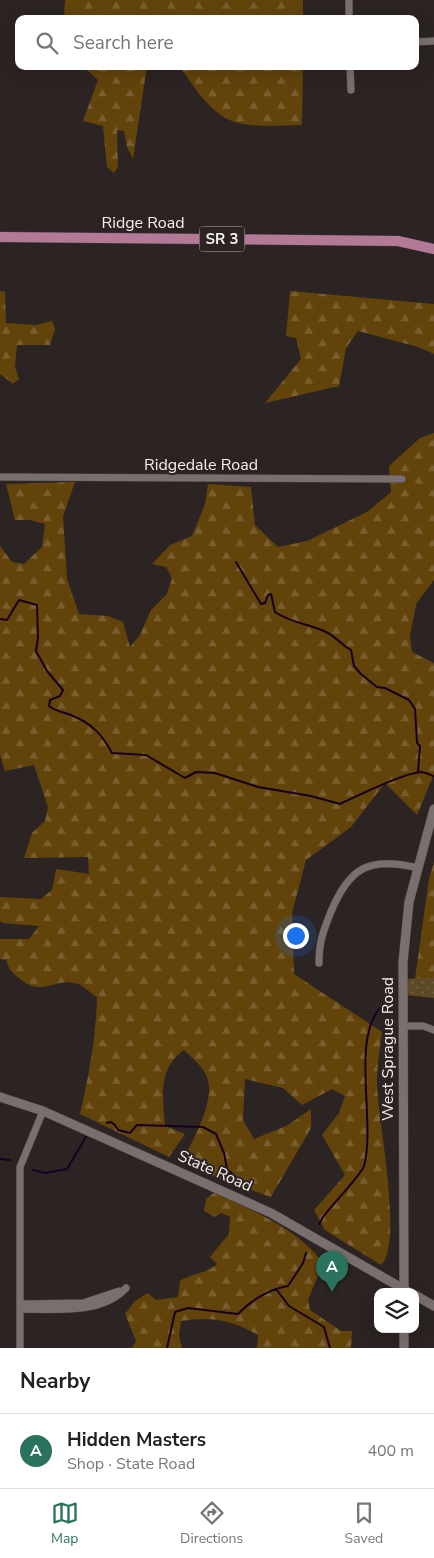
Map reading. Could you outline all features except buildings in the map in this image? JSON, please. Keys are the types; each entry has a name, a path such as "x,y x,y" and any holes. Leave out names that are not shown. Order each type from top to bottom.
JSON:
{"main road":[{"name":"Ridge Road","path":"0,237 398,241 434,249"}],"street":[{"path":"349,0 349,15"},
{"path":"419,42 434,41"},
{"path":"350,70 350,90"},
{"name":"Ridgedale Road","path":"0,477 402,479"},
{"name":"West Sprague Road","path":"406,1288 403,962 409,902 434,809"},
{"path":"320,962 319,942 343,886 353,875 376,864 388,862 418,868"},
{"path":"403,1026 423,1026 434,1030"},
{"name":"State Road","path":"0,1097 43,1110 271,1213 401,1288"},
{"path":"20,1348 20,1167 43,1110"},
{"path":"126,1288 110,1301 86,1307 20,1306 83,1303 126,1288"},
{"path":"419,1297 434,1306"},
{"path":"404,1333 404,1348"}],"shaded area":[{"path":"434,977 434,998 406,995 407,979"}],"green space":[{"path":"65,0 303,0 303,15 64,15"},
{"path":"87,70 146,70 133,159 127,147 124,131 117,130 118,167 114,173 107,167 103,126 83,121 98,80"},
{"path":"182,70 303,70 302,125 261,126 230,120 210,106"},
{"path":"0,291 5,292 6,323 36,325 52,321 55,329 50,345 17,345 15,367 19,379 13,384 0,374"},
{"path":"290,291 434,304 434,354 418,347 358,331 346,348 339,386 265,403 301,359 296,338 286,336"},
{"path":"434,433 434,580 416,604 410,636 412,652 434,663 434,774 417,815 385,783 351,827 306,860 292,913 294,974 382,1032 377,1082 388,1178 390,1232 387,1252 381,1265 325,1230 314,1210 345,1175 322,1135 339,1113 345,1096 332,1089 302,1105 283,1088 245,1079 243,1120 254,1139 288,1125 311,1109 311,1128 271,1197 225,1181 182,1162 201,1122 209,1090 208,1080 204,1071 184,1050 169,1066 164,1085 165,1126 185,1134 169,1157 80,1114 92,1056 97,997 80,985 70,982 42,987 27,984 12,972 6,960 0,959 0,939 29,939 39,926 3,923 0,921 0,897 41,899 52,890 56,869 89,874 88,857 24,858 32,833 45,821 48,807 34,765 5,771 0,755 0,546 12,562 24,564 42,547 45,524 30,520 15,520 6,484 75,482 63,516 67,579 79,614 108,616 123,622 130,647 140,635 151,610 167,594 172,578 166,567 152,564 170,545 192,536 205,504 208,484 251,487 255,525 278,547 307,541 367,512 391,492 389,466 420,438"},
{"path":"434,862 434,977 415,979 429,879"},
{"path":"215,1192 274,1221 313,1251 323,1263 308,1300 310,1310 341,1331 352,1331 351,1348 257,1348 258,1335 221,1320 202,1319 181,1321 179,1336 182,1348 132,1348 136,1341 125,1314 135,1301 148,1293 156,1300 178,1297 180,1281 208,1270 217,1264 210,1257 229,1234 230,1217 221,1213 215,1217 204,1211 206,1199"}],"waterway":[{"path":"236,562 261,604 265,603 268,595 271,594 275,612 287,619 330,634 351,650 354,666 361,674 377,687 385,688 409,700 415,709 417,743 420,746 418,772"},
{"path":"0,619 7,620 19,600 37,605 38,638 36,651 47,671 63,690 60,696 50,700 49,706 57,711 78,718 90,726 100,735 112,753 146,755 185,778 196,772 215,773 258,787 311,796 340,804 403,776 421,772 433,776"},
{"path":"319,1224 364,1166 367,1148 365,1061 367,1040 371,1022 380,1008"},
{"path":"107,1123 111,1122 118,1130 130,1133 137,1125 203,1127 216,1134 224,1153 227,1169 241,1182"},
{"path":"33,1170 45,1173 67,1169 86,1137"},
{"path":"0,1159 10,1160"},
{"path":"167,1348 175,1312 188,1308 238,1314 261,1296 288,1286 303,1263 306,1253"},
{"path":"276,1289 289,1306 324,1327 330,1348"}],"place":[{"name":"Hidden Masters","path":"332,1292"}]}
